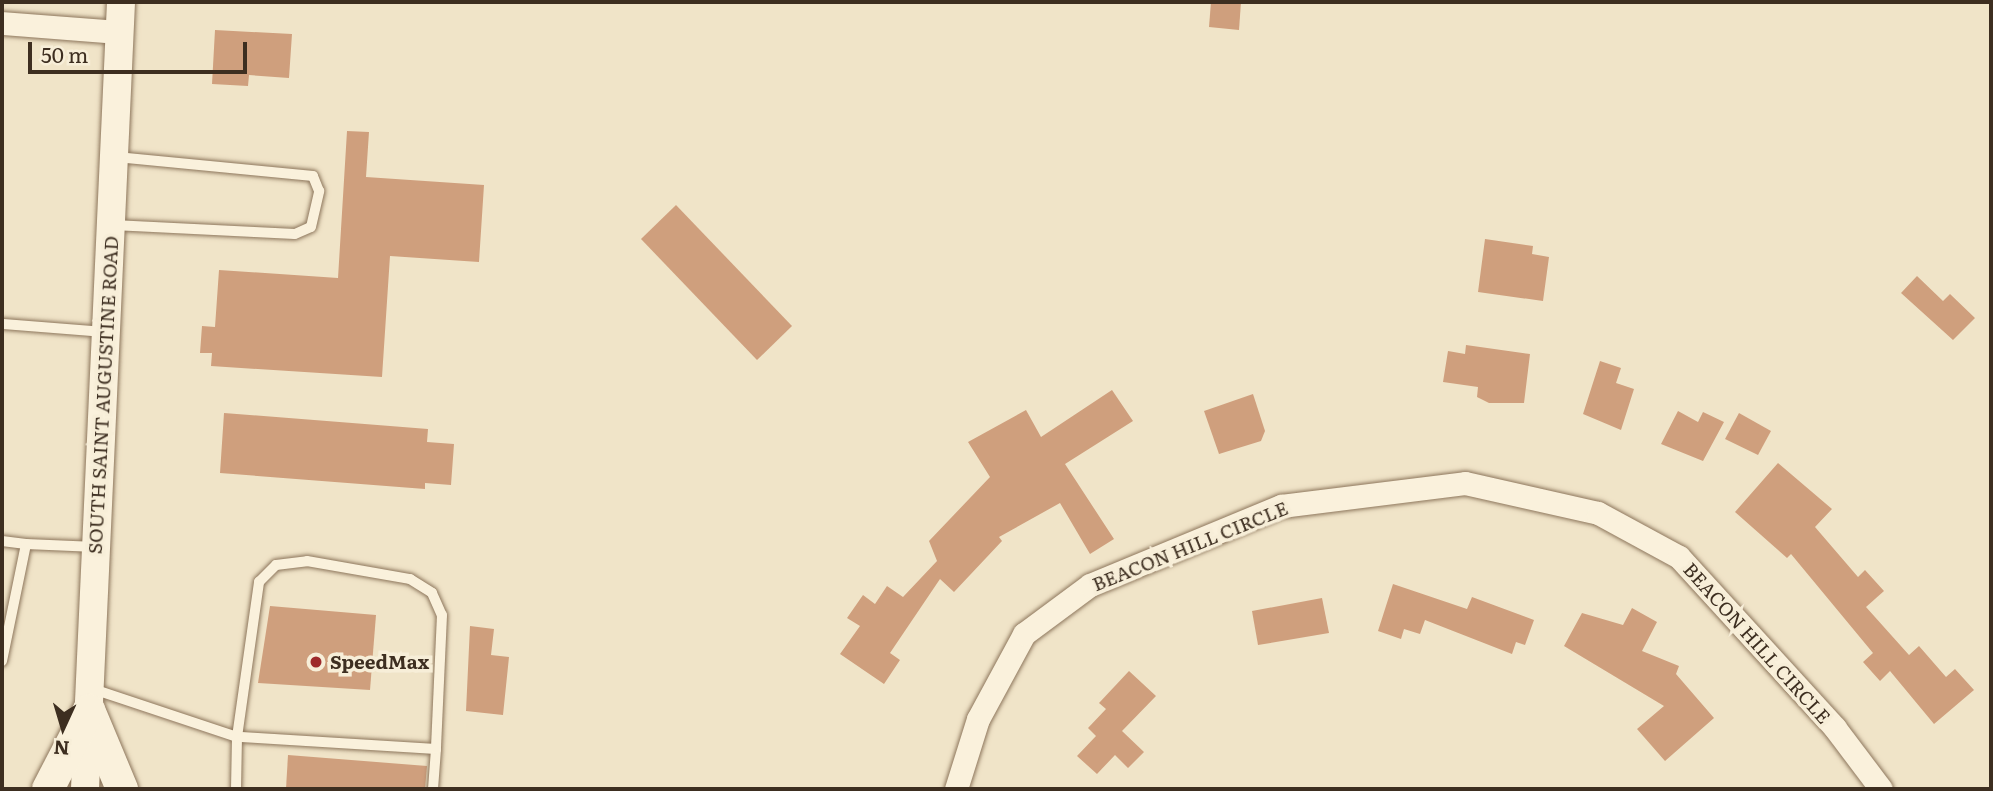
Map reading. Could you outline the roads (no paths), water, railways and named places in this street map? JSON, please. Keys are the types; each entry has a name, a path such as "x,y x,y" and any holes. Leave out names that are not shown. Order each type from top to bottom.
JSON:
{"main road":[{"path":"48,789 89,699"},
{"path":"89,699 122,789"}],"street":[{"name":"SOUTH SAINT AUGUSTINE ROAD","path":"85,789 121,2"},
{"path":"2,23 120,32"},
{"name":"BEACON HILL CIRCLE","path":"956,789 978,719 1024,634 1090,585 1281,506 1465,483 1598,513 1679,557 1835,728 1881,789"}],"lane":[{"path":"111,225 295,234 311,227 319,191 313,176 114,157"},
{"path":"2,324 106,332"},
{"path":"2,541 96,547"},
{"path":"2,661 26,544"},
{"path":"236,789 237,737 259,582 276,565 307,561 410,579 432,593 442,615 433,789"},
{"path":"89,699 237,737 436,749"}],"place":[{"name":"SpeedMax","path":"316,662"}]}
